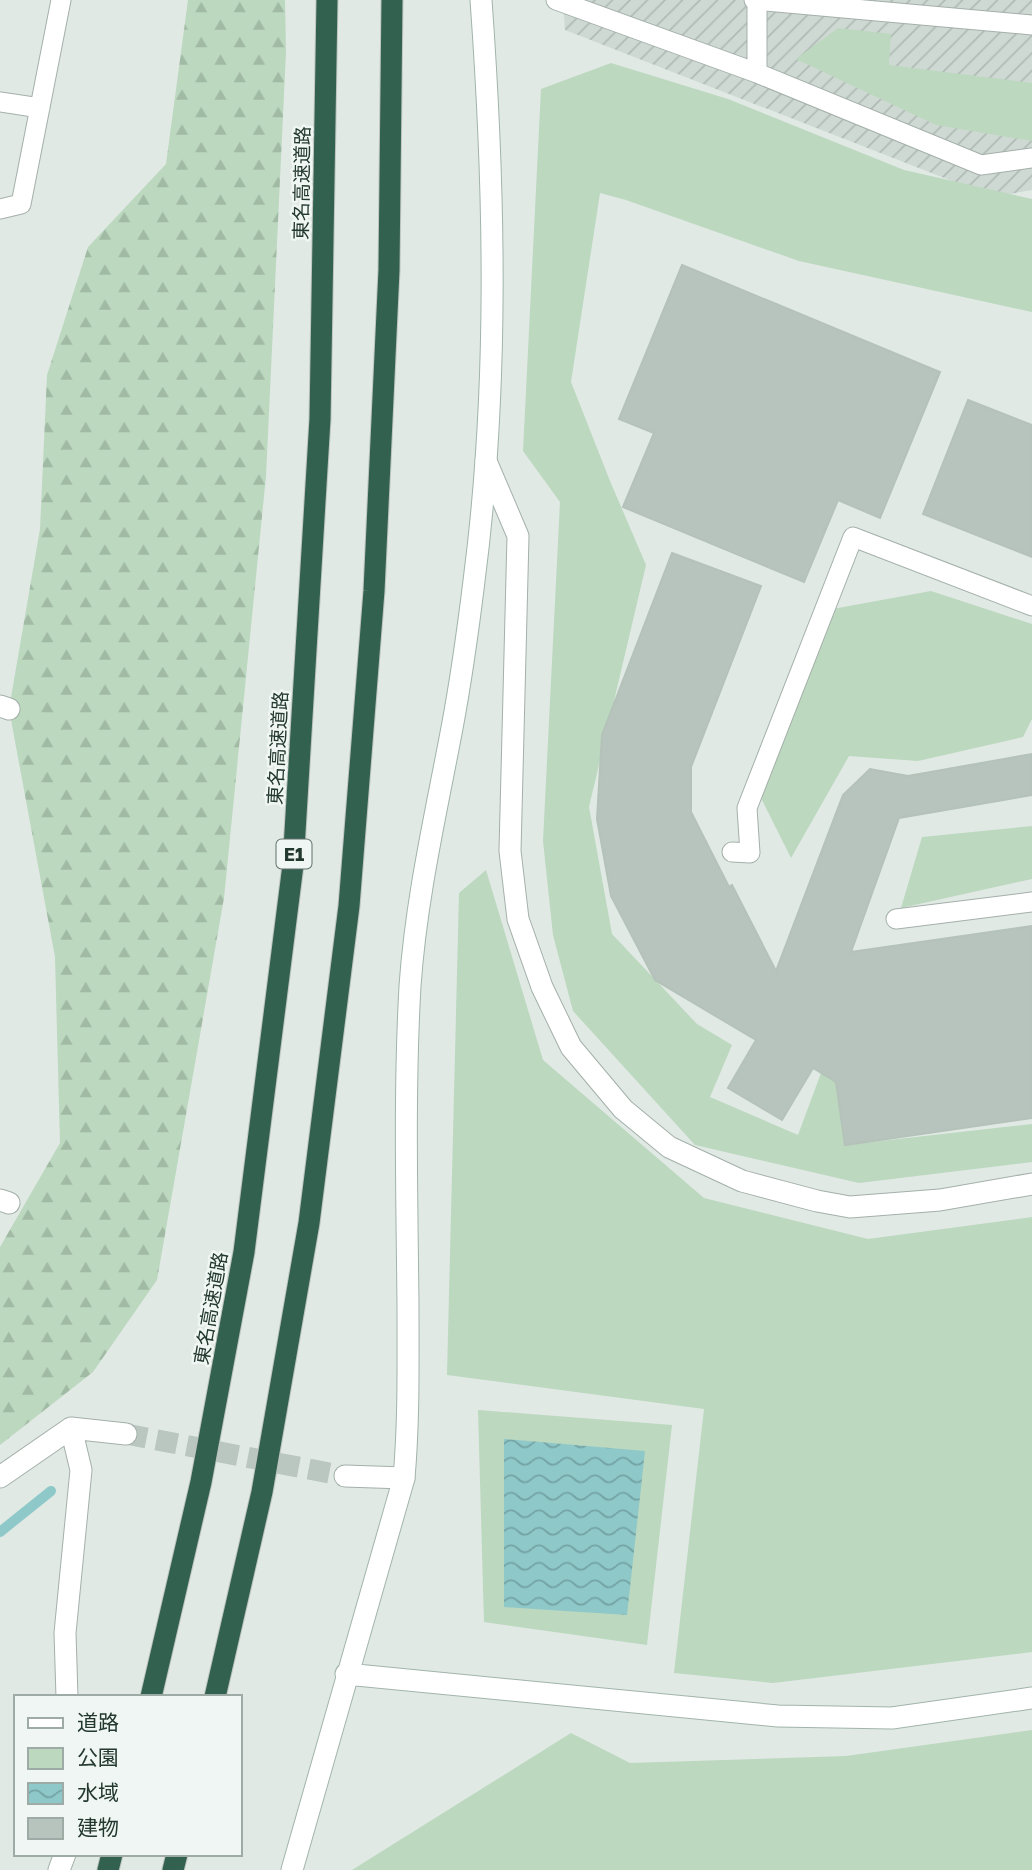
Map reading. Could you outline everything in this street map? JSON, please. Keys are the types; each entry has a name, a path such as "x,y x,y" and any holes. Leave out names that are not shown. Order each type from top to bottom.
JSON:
{"highway":[{"name":"東名高速道路","path":"151,1695 201,1482 244,1252 293,865 320,419 327,0"},
{"path":"215,1695 262,1492 304,1250 349,905 375,577 389,270 392,0"}],"street":[{"path":"292,1870 404,1478 409,1429 407,1140 411,984 428,852 453,723 474,579 486,461 491,275 490,127 481,0"},
{"path":"486,461 518,536 510,850 518,919 542,987 571,1047 623,1108 669,1147 742,1181 850,1207 940,1200 1032,1184"},
{"path":"0,1477 71,1428 126,1434"},
{"path":"67,1695 65,1633 81,1470 71,1428"},
{"path":"345,1475 404,1478"},
{"path":"346,1674 778,1716 891,1718 1032,1698"}],"lane":[{"path":"0,209 21,204 61,0"},
{"path":"556,0 757,73 981,165 1032,158"},
{"path":"757,73 755,0 1032,26"},
{"path":"0,102 40,108"},
{"path":"733,852 750,853 747,808 853,537 1032,606"},
{"path":"896,919 1032,902"}],"shaded area":[{"path":"563,0 1032,0 1032,190 993,197 565,30"}],"green space":[{"path":"188,0 285,0 286,52 266,476 224,898 157,1280 93,1372 0,1445 0,1247 60,1143 55,957 9,709 40,529 47,375 88,247 166,164"},
{"path":"838,28 891,34 889,65 1032,83 1032,141 936,125 796,59"},
{"path":"611,63 728,99 904,170 1032,199 1032,312 799,261 600,193 571,382 646,565 589,807 612,934 697,1024 732,1045 710,1097 798,1135 821,1073 836,1082 845,1145 1032,1124 1032,1162 859,1183 695,1145 573,1011 553,935 543,841 560,502 523,451 541,89"},
{"path":"931,591 1032,624 1032,719 1023,737 918,761 849,756 791,858 760,796 827,610"},
{"path":"1032,826 1032,879 901,908 922,837"},
{"path":"486,870 543,1060 704,1198 868,1239 1032,1217 1032,1652 773,1683 674,1673 704,1409 447,1375 459,893"},
{"path":"478,1410 672,1425 647,1645 484,1622"},
{"path":"1032,1730 1032,1870 352,1870 571,1733 630,1763 846,1756"}],"water":[{"path":"504,1439 645,1451 627,1615 504,1607"}],"building":[{"path":"682,265 940,372 880,518 838,500 804,582 623,507 654,433 619,419"},
{"path":"968,400 1032,425 1032,557 923,514"},
{"path":"672,553 761,586 691,767 691,812 776,971 843,795 870,769 908,776 1032,754 1032,795 899,818 851,952 1032,926 1032,1118 845,1145 836,1082 813,1068 782,1120 728,1088 756,1040 655,980 611,896 597,819 602,735"}],"waterway":[{"path":"0,1532 51,1491"}],"tunnel":[{"path":"126,1434 345,1476"}]}
